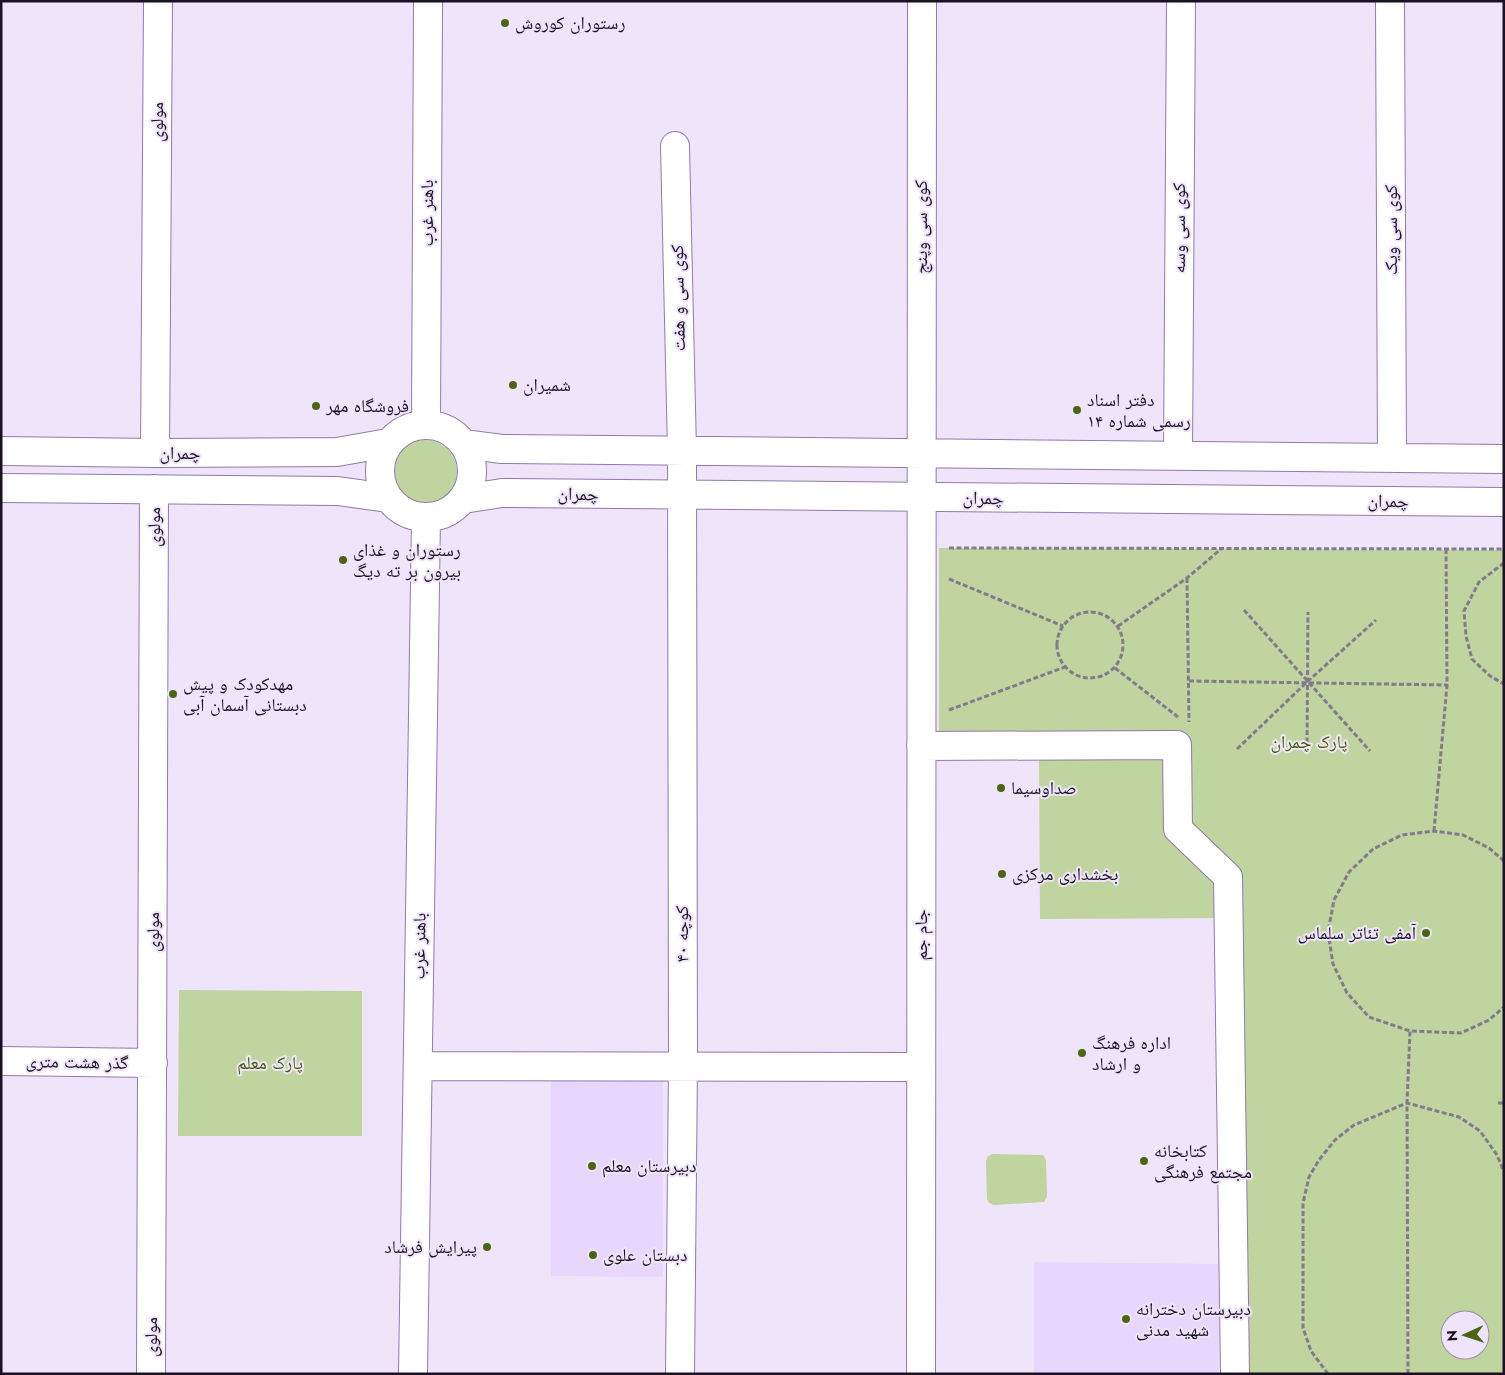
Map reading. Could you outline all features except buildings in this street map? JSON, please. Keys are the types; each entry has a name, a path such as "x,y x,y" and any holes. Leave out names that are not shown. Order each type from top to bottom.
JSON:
{"street":[{"name":"مولوی","path":"155,453 158,1"},
{"name":"باهنر غرب","path":"426,425 428,1"},
{"name":"کوی سی وپنج","path":"921,497 922,1"},
{"name":"کوی سی وسه","path":"1178,456 1181,1"},
{"name":"کوی سی ویک","path":"1390,1 1392,458"},
{"name":"کوی سی و هفت","path":"675,146 682,495"},
{"path":"426,425 447,430 463,444 470,457 472,471 470,486 463,499 453,509 440,516 426,518 411,515 398,509 388,498 382,485 379,471 382,457 388,444 398,433 412,427 426,425"},
{"name":"چمران","path":"1,451 155,453 337,452 388,444"},
{"path":"463,444 502,449 1504,459"},
{"name":"چمران","path":"1,488 338,491 388,498"},
{"name":"مولوی","path":"151,1374 154,489"},
{"name":"چمران","path":"463,499 502,493 1504,502"},
{"name":"کوچه ۴۰","path":"680,1374 683,1065 682,495"},
{"name":"جام جم","path":"921,497 921,1374"},
{"name":"باهنر غرب","path":"412,1374 426,518"},
{"path":"921,746 1177,745 1178,829 1228,877 1235,1374"},
{"name":"گذر هشت متری","path":"1,1061 153,1063"},
{"path":"418,1066 683,1065 921,1067"}],"path":[{"path":"939,548 1504,549"},
{"path":"1118,626 1187,578 1222,548"},
{"path":"1434,831 1447,684 1446,548"},
{"path":"1504,563 1479,582 1464,611 1466,636 1472,659 1490,676 1504,684"},
{"path":"1115,668 1189,726 1187,578"},
{"path":"948,579 1063,626"},
{"path":"1244,610 1370,751"},
{"path":"1307,750 1308,612"},
{"path":"1080,613 1101,613 1118,626 1123,637 1124,648 1115,668 1106,675 1090,678 1074,674 1065,667 1057,647 1058,636 1063,626 1070,619 1080,613"},
{"path":"1237,749 1376,620"},
{"path":"948,711 1065,667"},
{"path":"1189,681 1447,684"},
{"path":"1504,861 1489,848 1463,835 1434,831 1402,835 1372,849 1349,872 1334,900 1328,932 1333,964 1347,993 1369,1017 1410,1031 1461,1033 1490,1020 1504,1007"},
{"path":"1408,1374 1407,1103 1410,1031"},
{"path":"1328,1374 1311,1351 1303,1328 1302,1202 1309,1177 1319,1160 1335,1140 1354,1125 1407,1103 1459,1117 1480,1132 1496,1155 1504,1172"},
{"path":"1498,1104 1504,1103"}],"shaded area":[{"path":"551,1078 663,1078 663,1277 551,1276"},
{"name":"دبیرستان دخترانه شهید مدنی","path":"1034,1262 1219,1264 1219,1374 1034,1374"}],"green space":[{"path":"419,440 431,440 448,449 455,460 457,472 455,484 448,495 431,504 419,504 407,499 398,490 393,478 393,466 398,454 407,445"},
{"name":"پارک چمران","path":"939,548 1504,550 1504,1374 1231,1374 1230,918 1040,919 1039,749 939,750"},
{"name":"پارک معلم","path":"179,990 362,991 362,1136 178,1136"},
{"path":"992,1154 1043,1155 1046,1160 1047,1197 1044,1202 994,1205 989,1203 987,1199 986,1162 987,1157"}],"place":[{"name":"رستوران کوروش","path":"505,23"},
{"name":"شمیران","path":"513,385"},
{"name":"فروشگاه مهر","path":"316,406"},
{"name":"دفتر اسناد رسمی شماره ۱۴","path":"1077,410"},
{"name":"رستوران و غذای بیرون بر ته دیگ","path":"343,560"},
{"name":"مهدکودک و پیش دبستانی آسمان آبی","path":"173,694"},
{"name":"صداوسیما","path":"1001,788"},
{"name":"بخشداری مرکزی","path":"1002,874"},
{"name":"آمفی تئاتر سلماس","path":"1426,933"},
{"name":"اداره فرهنگ و ارشاد","path":"1082,1053"},
{"name":"کتابخانه مجتمع فرهنگی","path":"1144,1161"},
{"name":"دبیرستان معلم","path":"592,1166"},
{"name":"پیرایش فرشاد","path":"487,1247"},
{"name":"دبستان علوی","path":"593,1255"},
{"name":"دبیرستان دخترانه شهید مدنی","path":"1126,1319"}]}
